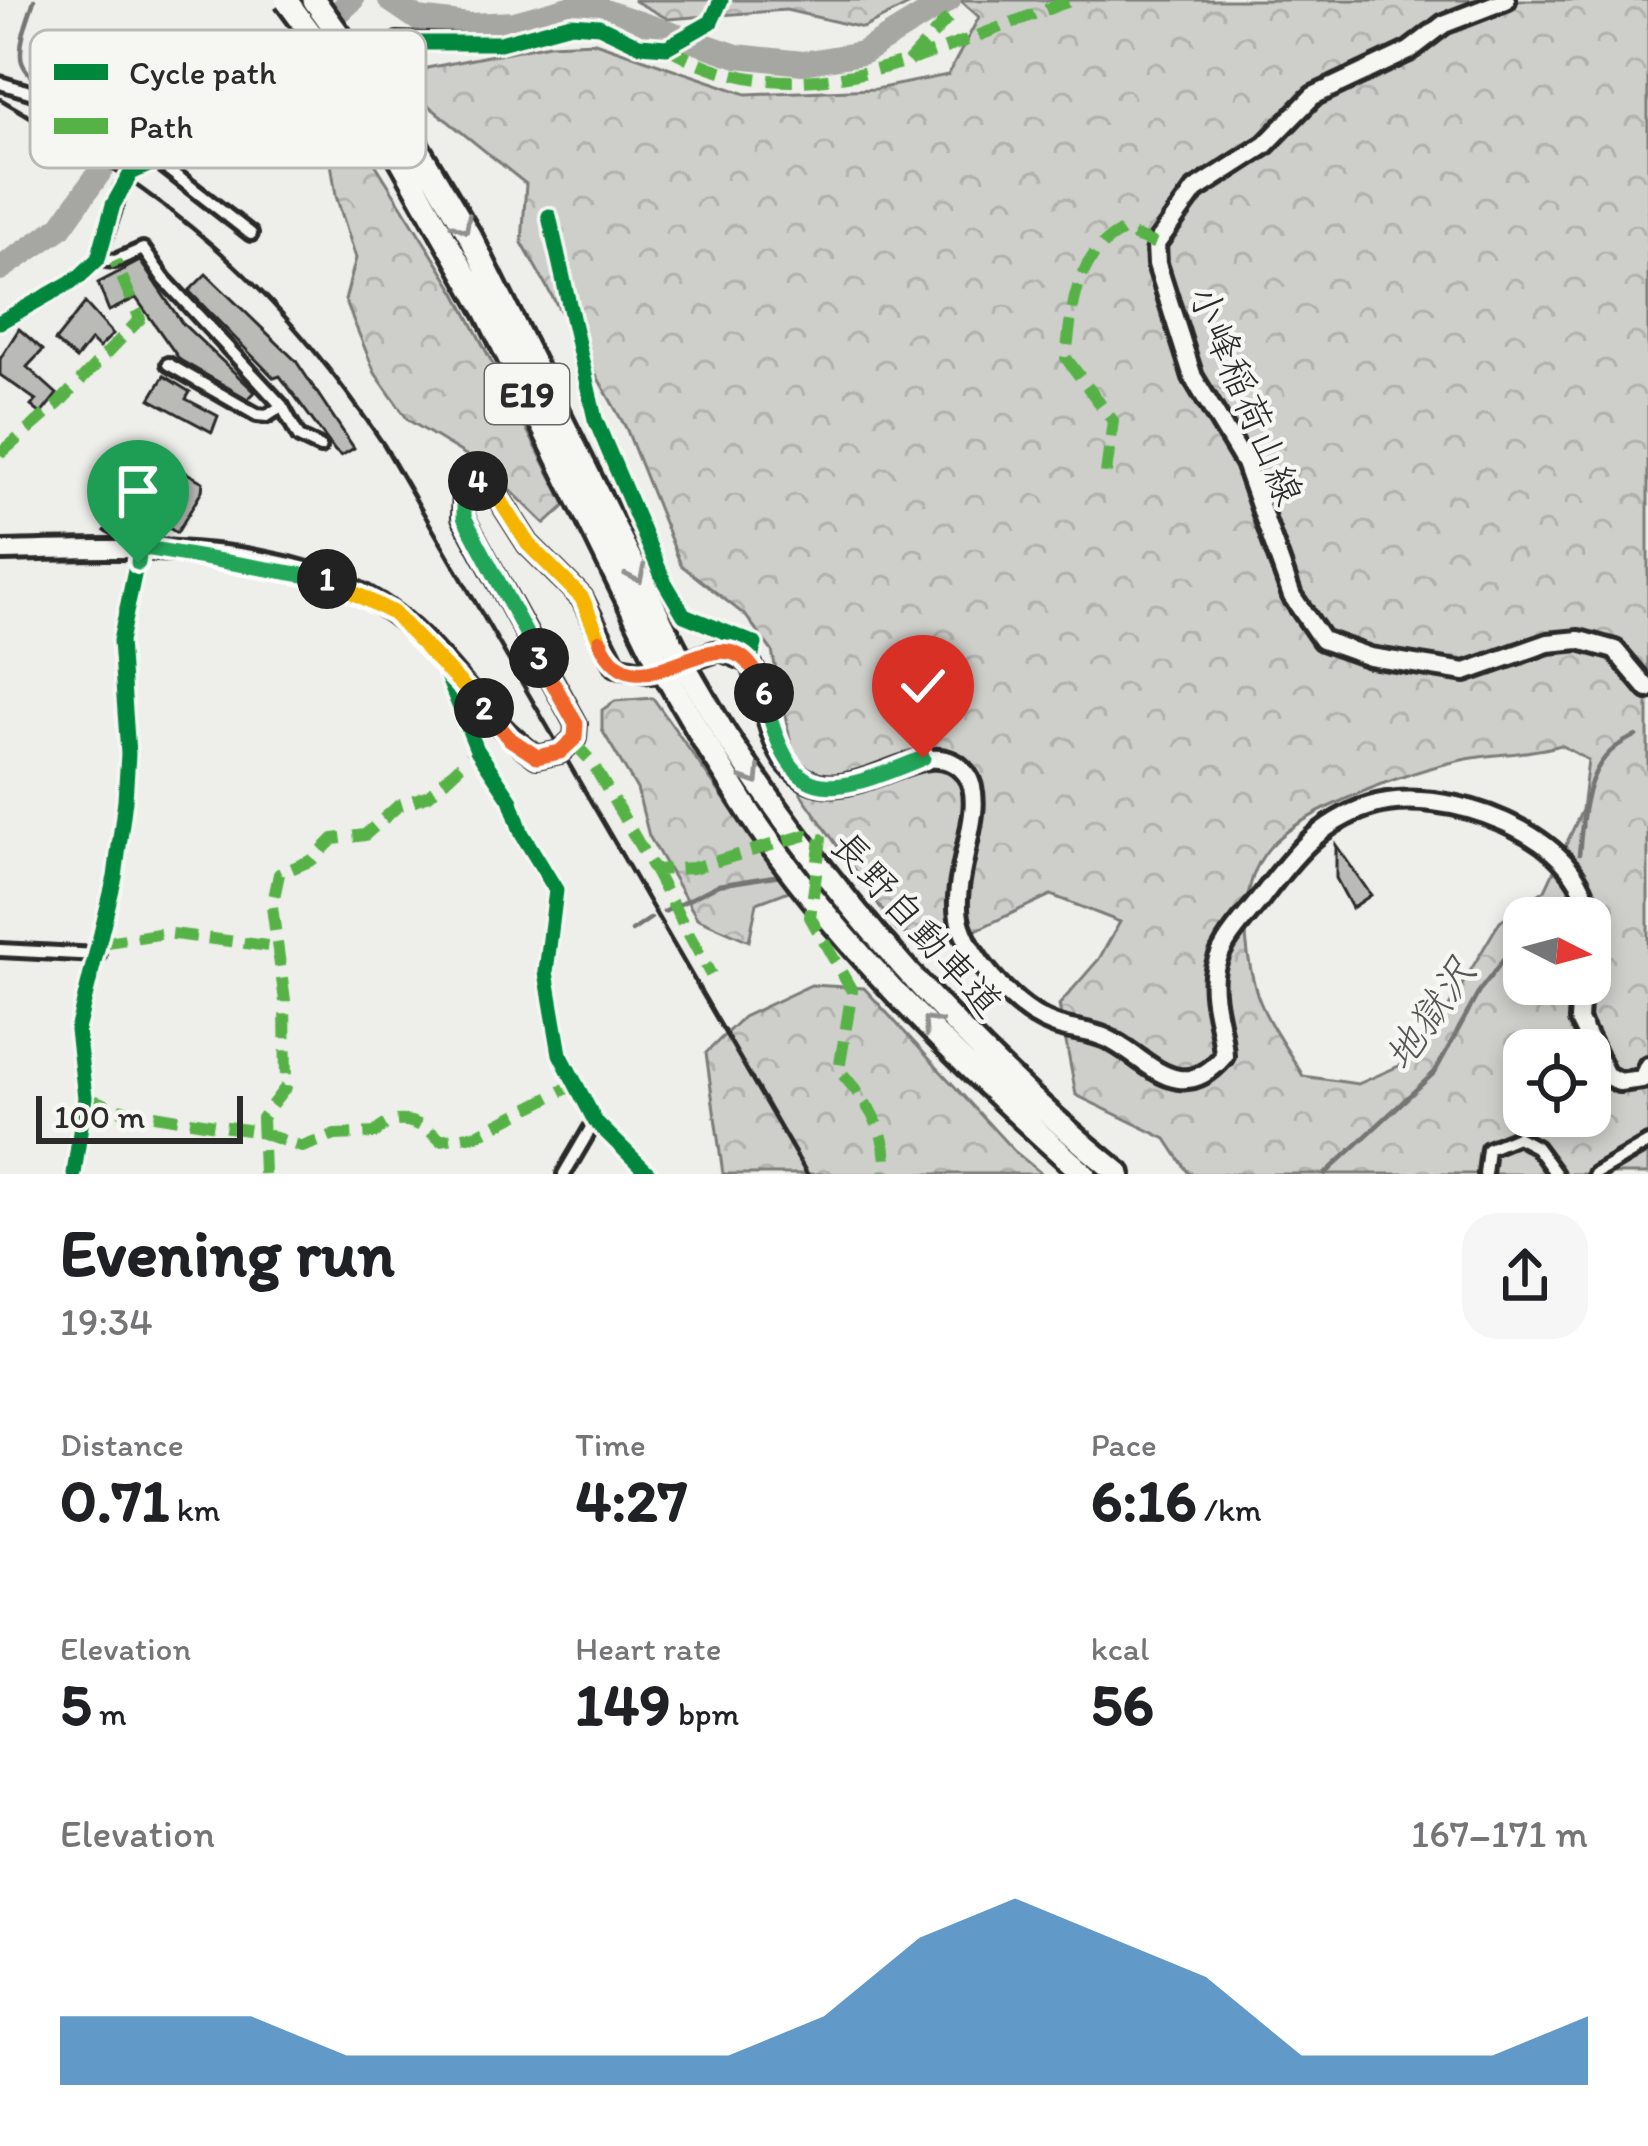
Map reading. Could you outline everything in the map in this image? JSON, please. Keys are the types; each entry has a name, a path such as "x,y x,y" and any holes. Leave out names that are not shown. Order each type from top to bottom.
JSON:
{"highway":[{"name":"長野自動車道","path":"286,0 311,30"},
{"name":"長野自動車道","path":"314,0 333,30"},
{"name":"長野自動車道","path":"422,168 472,240 666,654 770,825 823,893 1084,1174"},
{"name":"長野自動車道","path":"1019,1101 1119,1174"}],"main road":[{"name":"小峰稲荷山線","path":"1506,0 1444,24 1409,51 1313,96 1265,145 1195,190 1156,244 1157,264 1193,376 1245,463 1292,596 1322,640 1370,657 1465,672 1548,643 1579,640 1615,650 1648,689"},
{"path":"0,551 140,547 298,570 351,587 393,613 510,739 537,757 560,752 575,738 576,724 464,517 464,487 482,481 491,486 528,544 582,598 616,666 652,673 720,650 750,662 762,686 776,748 799,776 817,783 861,783 923,758 955,765 967,776 973,810 955,894 970,949 1035,1014 1105,1037 1161,1076 1201,1075 1224,1056 1214,972 1221,948 1301,845 1370,806 1412,799 1441,801 1519,830 1580,878 1584,897"},
{"path":"1580,1005 1579,1020 1606,1075 1631,1084 1648,1070"}],"street":[{"path":"426,43 500,43 571,24 599,26 639,44 671,44 711,22 721,0"},
{"path":"166,168 251,234"},
{"path":"0,322 78,278 98,259 122,188"},
{"path":"549,216 595,419 664,580 684,615 755,644 750,662"},
{"path":"98,259 116,261 143,249 164,279 282,406 299,437 320,446"},
{"path":"168,364 257,416 267,416 282,406"},
{"path":"74,1174 85,1096 77,1030 98,955 125,800 122,620 140,547"},
{"path":"441,662 477,750 552,878 557,904 546,973 556,1043 595,1121 649,1174"},
{"path":"0,950 98,955"},
{"path":"564,1174 595,1121"},
{"path":"1485,1174 1488,1149 1517,1137 1536,1147 1556,1174"},
{"path":"1595,1174 1648,1143"}],"green space":[{"path":"633,0 918,0 863,28 786,10 668,19"},
{"path":"960,0 1648,0 1648,1174 1189,1174 1166,1139 1076,1095 1059,1005 1099,959 1120,922 1051,895 942,946 897,931 801,794 772,651 746,616 681,565 626,428 522,243 526,184 426,104 426,68 549,44 595,42 746,94 876,89 948,75 979,17","holes":["1561,745 1588,760 1582,810 1545,890 1535,897 1611,897 1611,1005 1503,1005 1503,919 1419,1057 1358,1084 1303,1076 1264,1010 1248,952 1248,896 1252,878 1270,847 1307,818 1388,782 1462,760"]},
{"path":"332,168 378,168 456,293 566,505 545,524 489,469 408,420 375,373 345,300 356,258"},
{"path":"653,698 789,891 757,903 749,941 697,918 649,836 637,789 602,730 602,710 615,701"},
{"path":"811,985 864,988 1014,1151 1042,1174 723,1174 706,1053 743,1017"}],"building":[{"path":"140,261 182,323 255,392 248,399 180,360 136,298 109,311 98,283"},
{"path":"206,274 296,361 354,448 341,456 335,451 280,376 274,378 189,291"},
{"path":"85,303 113,334 99,348 91,340 76,359 55,341"},
{"path":"19,329 43,350 27,367 57,394 41,414 31,406 36,400 0,375 0,359"},
{"path":"164,376 190,392 186,399 218,416 212,432 150,399"},
{"path":"185,472 203,482 202,491 177,533 159,522"},
{"path":"136,481 152,491 125,535 114,536 105,531"},
{"path":"1336,845 1371,895 1352,908 1336,878"}],"waterway":[{"path":"30,74 21,56 34,0"},
{"path":"319,30 352,0"},
{"path":"390,0 418,19 469,25 514,23 584,4 737,56 803,63 862,53 949,0"},
{"path":"0,269 60,228 103,168"},
{"name":"地獄沢","path":"1579,854 1586,801 1597,769 1606,756 1636,736"},
{"path":"664,912 718,885 781,875"},
{"path":"632,931 651,918"},
{"name":"地獄沢","path":"1325,1174 1435,1072 1480,990 1503,960"}],"railway":[{"path":"0,99 30,117"},
{"path":"112,168 168,209 258,288 342,386 384,445 807,1174"}],"marked path":[{"path":"667,47 718,70 770,80 821,80 923,56 1073,0"},
{"path":"908,62 952,14"},
{"path":"1106,473 1113,421 1066,358 1074,303 1085,270 1106,242 1122,231 1156,244"},
{"path":"0,454 58,404 140,319 115,261"},
{"path":"572,741 591,761 654,870 693,868 806,835 821,839 810,917 852,991 839,1070 867,1105 880,1131 885,1174"},
{"path":"264,1174 262,1118 286,1087 285,1001 272,907 279,874 312,860 333,839 365,835 398,806 429,795 477,750"},
{"path":"654,870 711,975"},
{"path":"101,943 165,933 276,947"},
{"path":"85,1097 117,1109 259,1132 302,1147 335,1135 375,1133 400,1121 417,1124 440,1140 477,1135 577,1083"}],"cycle path":[{"path":"426,43 500,43 571,24 599,26 639,45 667,47 711,22 721,0"},
{"path":"0,322 78,278 98,259 113,205 131,173 142,168"},
{"path":"549,216 595,419 664,581 684,615 755,644 750,662"},
{"path":"74,1174 85,1097 77,1030 115,877 128,754 120,641 140,547"},
{"path":"441,661 477,750 510,799 522,834 556,890 546,972 560,1054 595,1121 649,1174"}],"route":[{"path":"138,563 140,547 169,549 298,570 351,587 393,613 413,632 510,739 537,757 560,752 575,738 576,724 464,517 460,501 464,487 482,481 491,486 528,544 582,598 616,666 627,672 652,673 706,651 735,653 750,662 762,686 776,748 799,776 817,783 861,783 923,758"}]}
